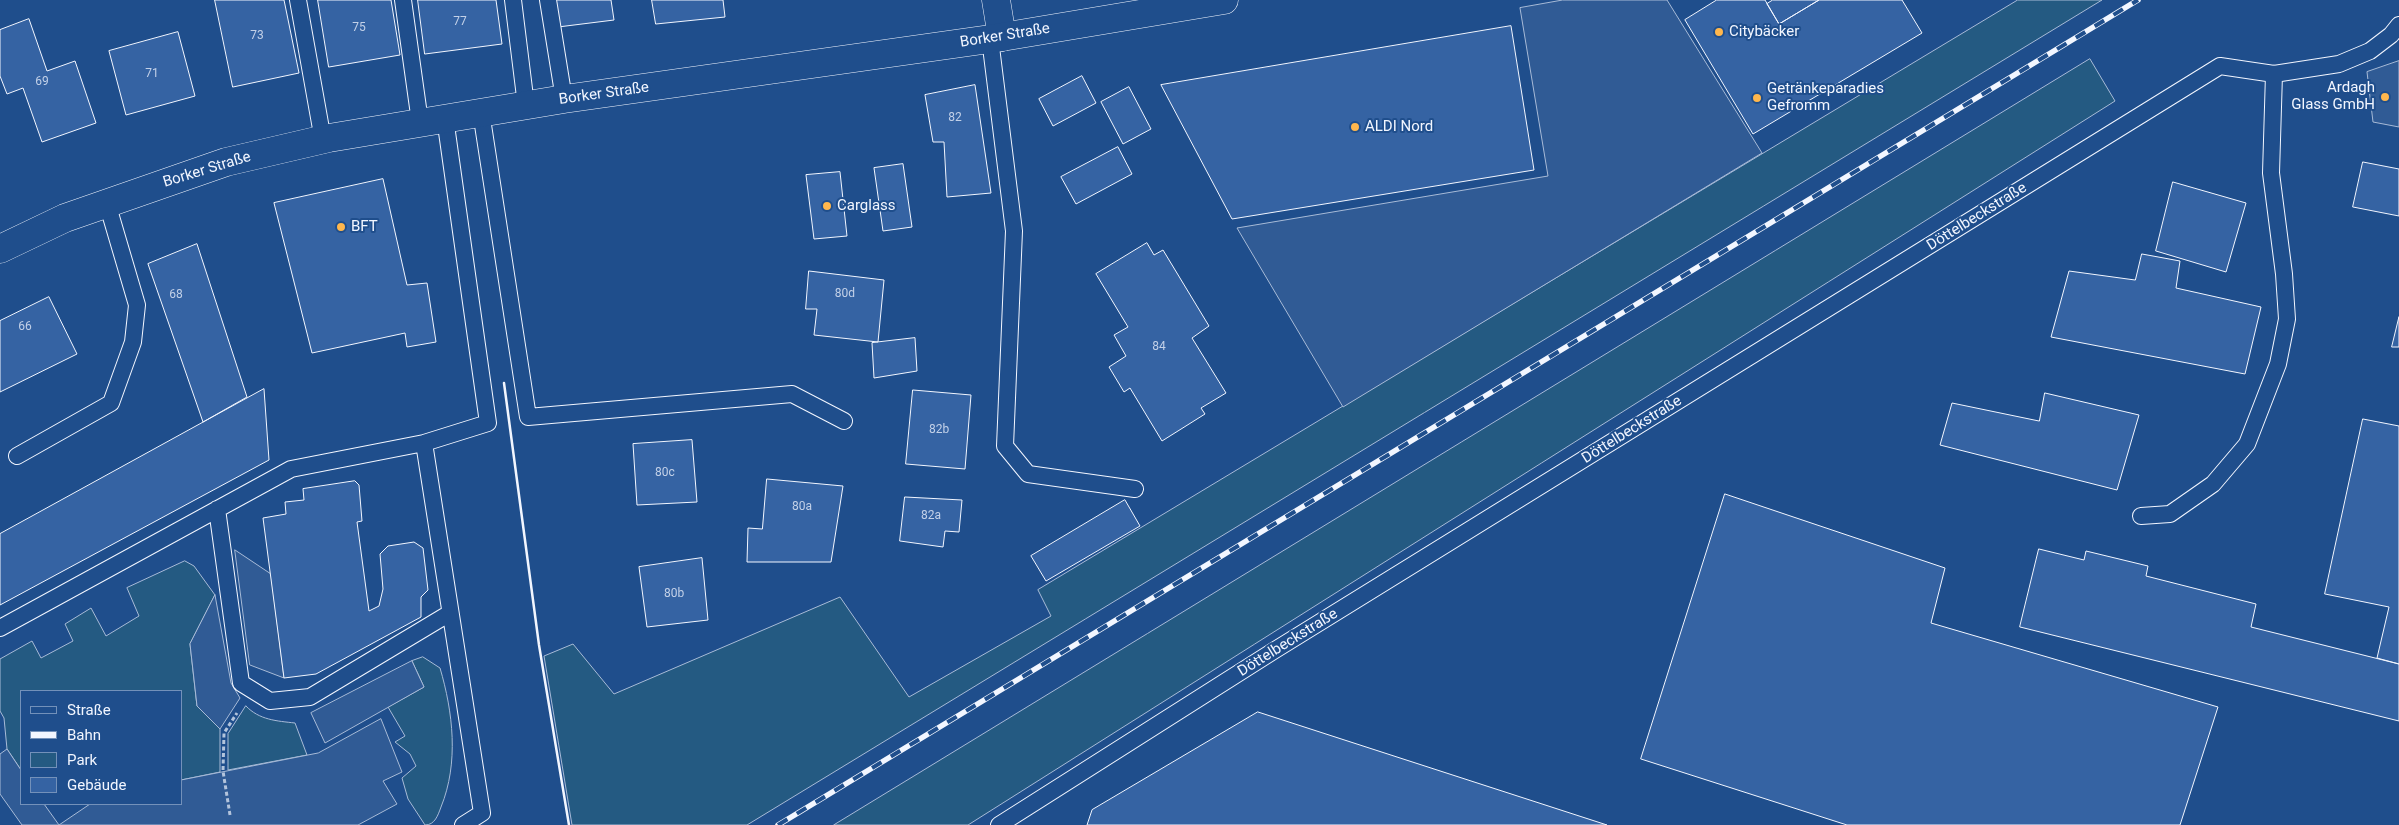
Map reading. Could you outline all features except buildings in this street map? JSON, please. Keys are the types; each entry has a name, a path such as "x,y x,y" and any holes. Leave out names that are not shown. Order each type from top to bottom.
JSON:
{"main road":[{"path":"996,0 996,38"},
{"name":"Borker Straße","path":"0,249 66,218 226,162 323,140 564,99 996,38 1224,0"}],"lane":[{"path":"298,0 323,140"},
{"path":"0,628 291,469 424,443 488,423 433,120 403,0"},
{"path":"513,0 526,105"},
{"path":"548,0 564,99"},
{"name":"Döttelbeckstraße","path":"999,825 1275,650 2220,66 2274,74 2339,64 2370,51 2391,35 2399,25"},
{"path":"996,38 1014,231 1005,446 1028,474 1135,489"},
{"path":"2141,516 2170,514 2213,484 2247,444 2278,364 2287,319 2284,274 2271,173 2274,74"},
{"path":"481,112 528,417 792,394 844,421"},
{"path":"17,456 111,403 133,342 136,305 107,203"},
{"path":"424,443 482,812 463,825"},
{"path":"217,509 241,683 270,701 310,697 450,613"}],"path":[{"path":"230,816 223,771 224,734 252,689"}],"green space":[{"path":"2018,0 2102,0 747,825 572,825 544,656 573,644 614,694 840,597 909,697 1051,616 1038,590"},
{"path":"2090,59 2115,101 968,825 834,825"},
{"path":"185,561 194,566 215,595 190,644 197,706 220,729 220,772 182,780 182,690 20,690 20,768 7,749 4,718 0,711 0,659 32,641 41,658 73,641 65,624 91,608 106,636 139,616 127,588"},
{"path":"423,657 440,668 448,702 452,738 452,755 447,790 436,819 428,825 425,825 408,799 402,778 416,766 410,754 395,742 405,736 388,707 424,687 412,661"},
{"path":"246,706 262,717 295,723 307,755 228,770 228,734"}],"shaded area":[{"path":"1563,0 1667,0 1762,153 1343,407 1237,228 1548,176 1520,8"},
{"name":"Ardagh Glass GmbH","path":"2399,61 2399,127 2373,122 2367,72"},
{"path":"235,550 271,574 284,678 250,665"},
{"path":"215,595 231,683 240,698 220,729 197,706 190,644"},
{"path":"412,661 424,687 325,743 311,713"},
{"path":"381,719 402,772 383,781 397,804 358,825 59,825 89,805 182,805 182,780 318,753"},
{"path":"7,749 20,768 20,805 45,805 59,825 22,825 0,794 0,754"}],"railway":[{"path":"778,825 2138,0"}],"wall":[{"path":"504,383 539,645 569,825"}],"place":[{"name":"Citybäcker","path":"1719,32"},
{"name":"Ardagh Glass GmbH","path":"2385,97"},
{"name":"Getränkeparadies Gefromm","path":"1757,98"},
{"name":"ALDI Nord","path":"1355,127"},
{"name":"Carglass","path":"827,206"},
{"name":"BFT","path":"341,227"}]}
